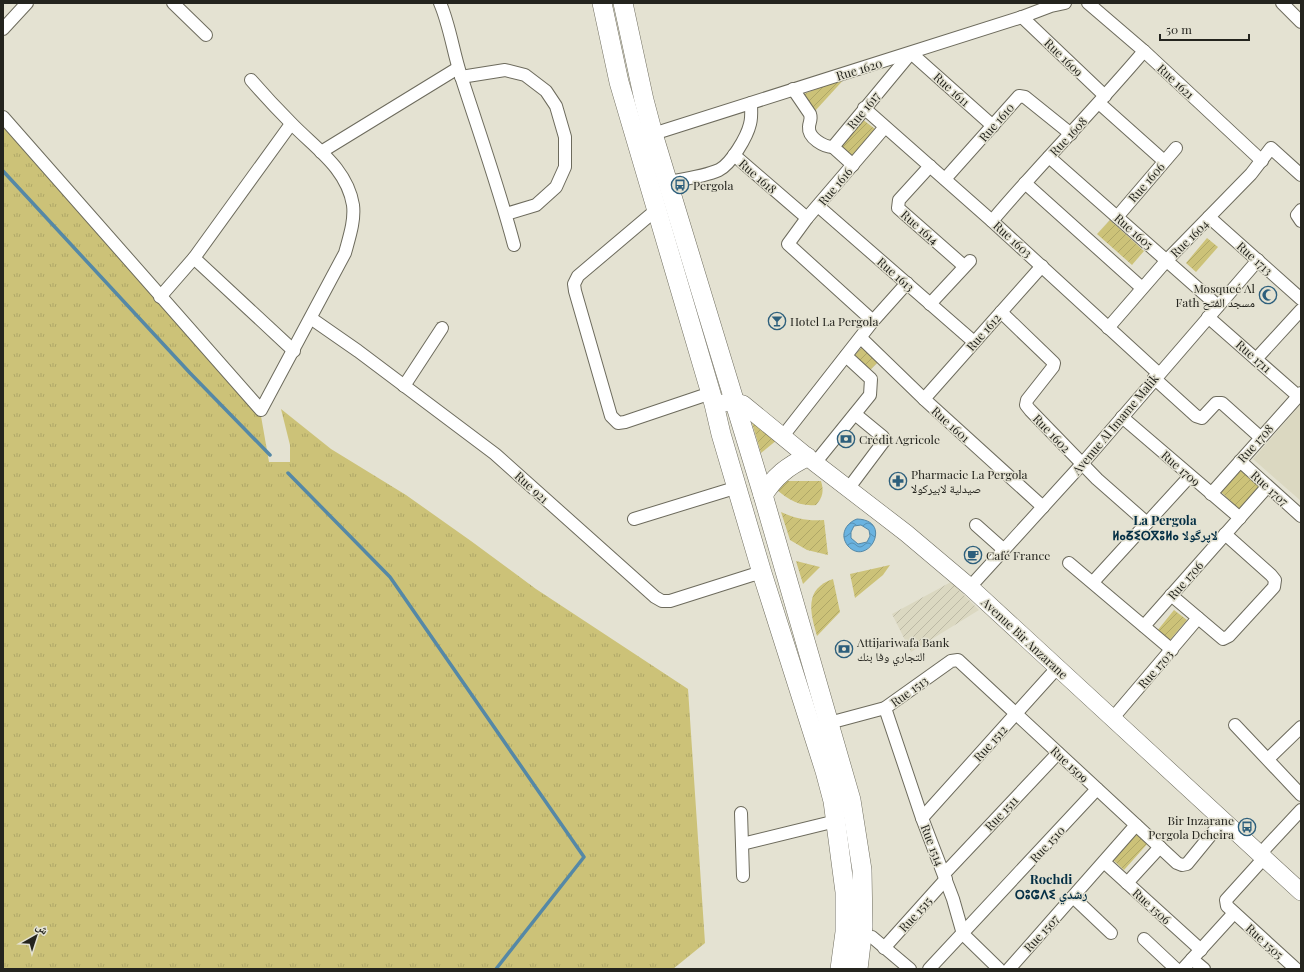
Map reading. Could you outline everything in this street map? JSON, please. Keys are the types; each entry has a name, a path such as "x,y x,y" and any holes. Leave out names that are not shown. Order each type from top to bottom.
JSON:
{"main road":[{"path":"602,3 619,82 721,434 738,487 762,573 825,771 836,821 845,892 845,932 840,969"},
{"path":"623,3 639,79 653,134 764,495 851,800 862,870 863,927 858,969"},
{"path":"619,82 639,79"},
{"path":"764,495 779,474 790,465 811,460"}],"street":[{"path":"3,29 27,3"},
{"path":"173,3 206,35"},
{"path":"440,3 460,72 506,214 514,245"},
{"name":"Rue 1620","path":"653,134 1022,17 1050,5 1065,3"},
{"name":"Rue 1621","path":"1088,3 1144,51 1262,160"},
{"path":"1282,3 1301,22"},
{"name":"Rue 1609","path":"1022,17 1102,100 1164,161"},
{"name":"Rue 1608","path":"992,221 1102,100 1144,51"},
{"name":"Rue 1617","path":"833,147 911,53"},
{"name":"Rue 1611","path":"911,53 993,126"},
{"path":"321,152 460,72 505,70 524,75 546,91 556,106 565,137 565,167 556,187 536,205 506,214"},
{"path":"3,117 261,410 294,352 345,253 352,226 353,205 346,182 330,161 291,124 250,80"},
{"path":"794,89 810,114 810,133 825,146 833,147 852,165"},
{"name":"Rue 1610","path":"945,179 1015,100 1022,96 1071,134"},
{"name":"Rue 1618","path":"751,103 750,126 747,135 734,155 807,218"},
{"name":"Rue 1603","path":"864,108 1042,266 1108,328 1196,416 1202,418 1216,403 1222,403 1260,437"},
{"path":"160,297 194,258 291,124"},
{"name":"Rue 1616","path":"873,321 789,247 789,241 885,127"},
{"name":"Rue 1606","path":"1117,217 1176,148"},
{"name":"Rue 1604","path":"1108,328 1167,260 1234,193 1271,148 1301,175"},
{"path":"667,182 707,174 721,169 734,155"},
{"name":"Rue 1605","path":"1049,157 1218,306"},
{"name":"Rue 1614","path":"930,166 899,200 898,208 967,263 930,304"},
{"path":"1025,183 1142,288"},
{"name":"Rue 1613","path":"818,206 974,342"},
{"path":"656,210 578,276 574,284 611,416 618,423 712,399 735,402"},
{"path":"1301,210 1297,215 1301,221"},
{"name":"Rue 1713","path":"1209,217 1301,299"},
{"path":"194,258 294,352"},
{"name":"Avenue Al Imame Malik","path":"970,587 1082,464 1156,376 1258,260"},
{"name":"Rue 1612","path":"924,399 1042,266"},
{"path":"783,436 873,321 907,283"},
{"path":"1256,359 1301,310"},
{"name":"Rue 1602","path":"1001,312 1054,363 1053,367 1032,392 1026,405 1082,464"},
{"name":"Rue 1711","path":"1208,317 1300,395"},
{"name":"Rue 921","path":"312,318 495,454 655,597 662,601 670,601 762,573"},
{"path":"404,386 442,328"},
{"name":"Rue 1601","path":"861,338 924,399 1043,507"},
{"path":"846,356 871,379"},
{"path":"811,460 855,414 870,395 871,379 886,363"},
{"name":"Rue 1708","path":"1211,494 1260,437 1300,395"},
{"name":"Avenue Bir Anzarane","path":"735,402 743,404 811,460 911,537 970,587 1301,892"},
{"path":"848,488 884,441 883,438 855,414"},
{"name":"Rue 1709","path":"1122,417 1240,518"},
{"name":"Rue 1707","path":"1240,461 1267,487 1301,516"},
{"path":"1082,464 1147,523"},
{"path":"1093,582 1190,476"},
{"path":"634,519 738,487"},
{"name":"Rue 1706","path":"1144,626 1267,487"},
{"path":"976,525 1003,549"},
{"path":"1171,595 1220,637 1226,638 1274,586 1275,580 1271,575 1225,534"},
{"path":"1069,563 1172,650"},
{"name":"Rue 1703","path":"1112,719 1198,618"},
{"name":"Rue 1513","path":"829,723 885,708 951,661 958,660 962,664"},
{"name":"Rue 1509","path":"962,664 1177,863 1182,865 1187,864 1222,820"},
{"name":"Rue 1512","path":"922,818 1057,668"},
{"name":"Rue 1514","path":"885,708 922,818 945,876 963,934 999,969"},
{"path":"1235,725 1301,795"},
{"path":"1268,759 1301,727"},
{"name":"Rue 1511","path":"945,876 1058,753"},
{"name":"Rue 1510","path":"929,969 1098,789"},
{"path":"1262,856 1301,810"},
{"path":"741,814 743,876"},
{"path":"742,844 836,821"},
{"name":"Rue 1507","path":"1009,969 1136,825"},
{"path":"1127,883 1160,847"},
{"name":"Rue 1505","path":"1262,856 1226,900 1227,906 1296,969"},
{"name":"Rue 1506","path":"1104,862 1201,950"},
{"name":"Rue 1515","path":"884,948 945,876"},
{"path":"1073,897 1111,933"},
{"path":"1183,969 1234,913"},
{"path":"872,937 910,969"},
{"path":"1144,939 1176,969"},
{"path":"1192,959 1204,969"}],"shaded area":[{"path":"1301,404 1301,501 1253,459"},
{"path":"951,582 979,610 911,652 892,614"}],"green space":[{"path":"847,76 815,111 804,94"},
{"path":"862,119 875,129 851,157 839,146"},
{"path":"3,121 233,377 261,416 269,462 290,462 290,445 281,409 331,449 406,495 536,589 688,689 705,943 673,969 3,969"},
{"path":"1110,220 1144,251 1132,265 1097,234"},
{"path":"1207,238 1218,247 1196,272 1186,263"},
{"path":"864,345 880,360 870,370 855,355"},
{"path":"746,403 783,435 761,453"},
{"path":"1241,469 1260,487 1239,509 1220,491"},
{"path":"778,481 821,481 823,491 816,505 797,503 786,497 771,485"},
{"path":"781,512 802,519 824,520 828,555 807,550 790,540"},
{"path":"796,561 820,567 803,584"},
{"path":"890,565 883,575 855,598 850,574"},
{"path":"833,579 840,612 817,636 811,610 813,595 824,583"},
{"path":"1174,610 1187,620 1169,641 1157,631"},
{"path":"1136,831 1149,842 1124,870 1111,858"}],"water":[{"path":"857,519 868,521 874,527 876,534 874,541 863,551 856,551 845,542 845,530 853,521","holes":["861,525 869,530 870,536 867,542 858,544 851,538 851,532 854,526"]}],"waterway":[{"path":"3,171 190,373 270,455"},
{"path":"288,473 390,577 584,857 496,969"}],"place":[{"name":"Pergola","path":"680,185"},
{"name":"Mosqueé Al Fath مسجد الفتح","path":"1268,295"},
{"name":"Hotel La Pergola","path":"777,321"},
{"name":"Crédit Agricole","path":"846,439"},
{"name":"Pharmacie La Pergola صيدلية لابيركولا","path":"898,481"},
{"name":"Café France","path":"973,555"},
{"name":"Attijariwafa Bank التجاري وفا بنك","path":"844,649"},
{"name":"Bir Inzarane Pergola Dcheira","path":"1247,827"}],"district":[{"name":"La Pergola ⵍⴰⵒⵉⵔⴳⵓⵍⴰ لاپرگولا","path":"1165,526"},
{"name":"Rochdi ⵔⵓⵛⴷⵉ رشدي","path":"1051,886"}]}
